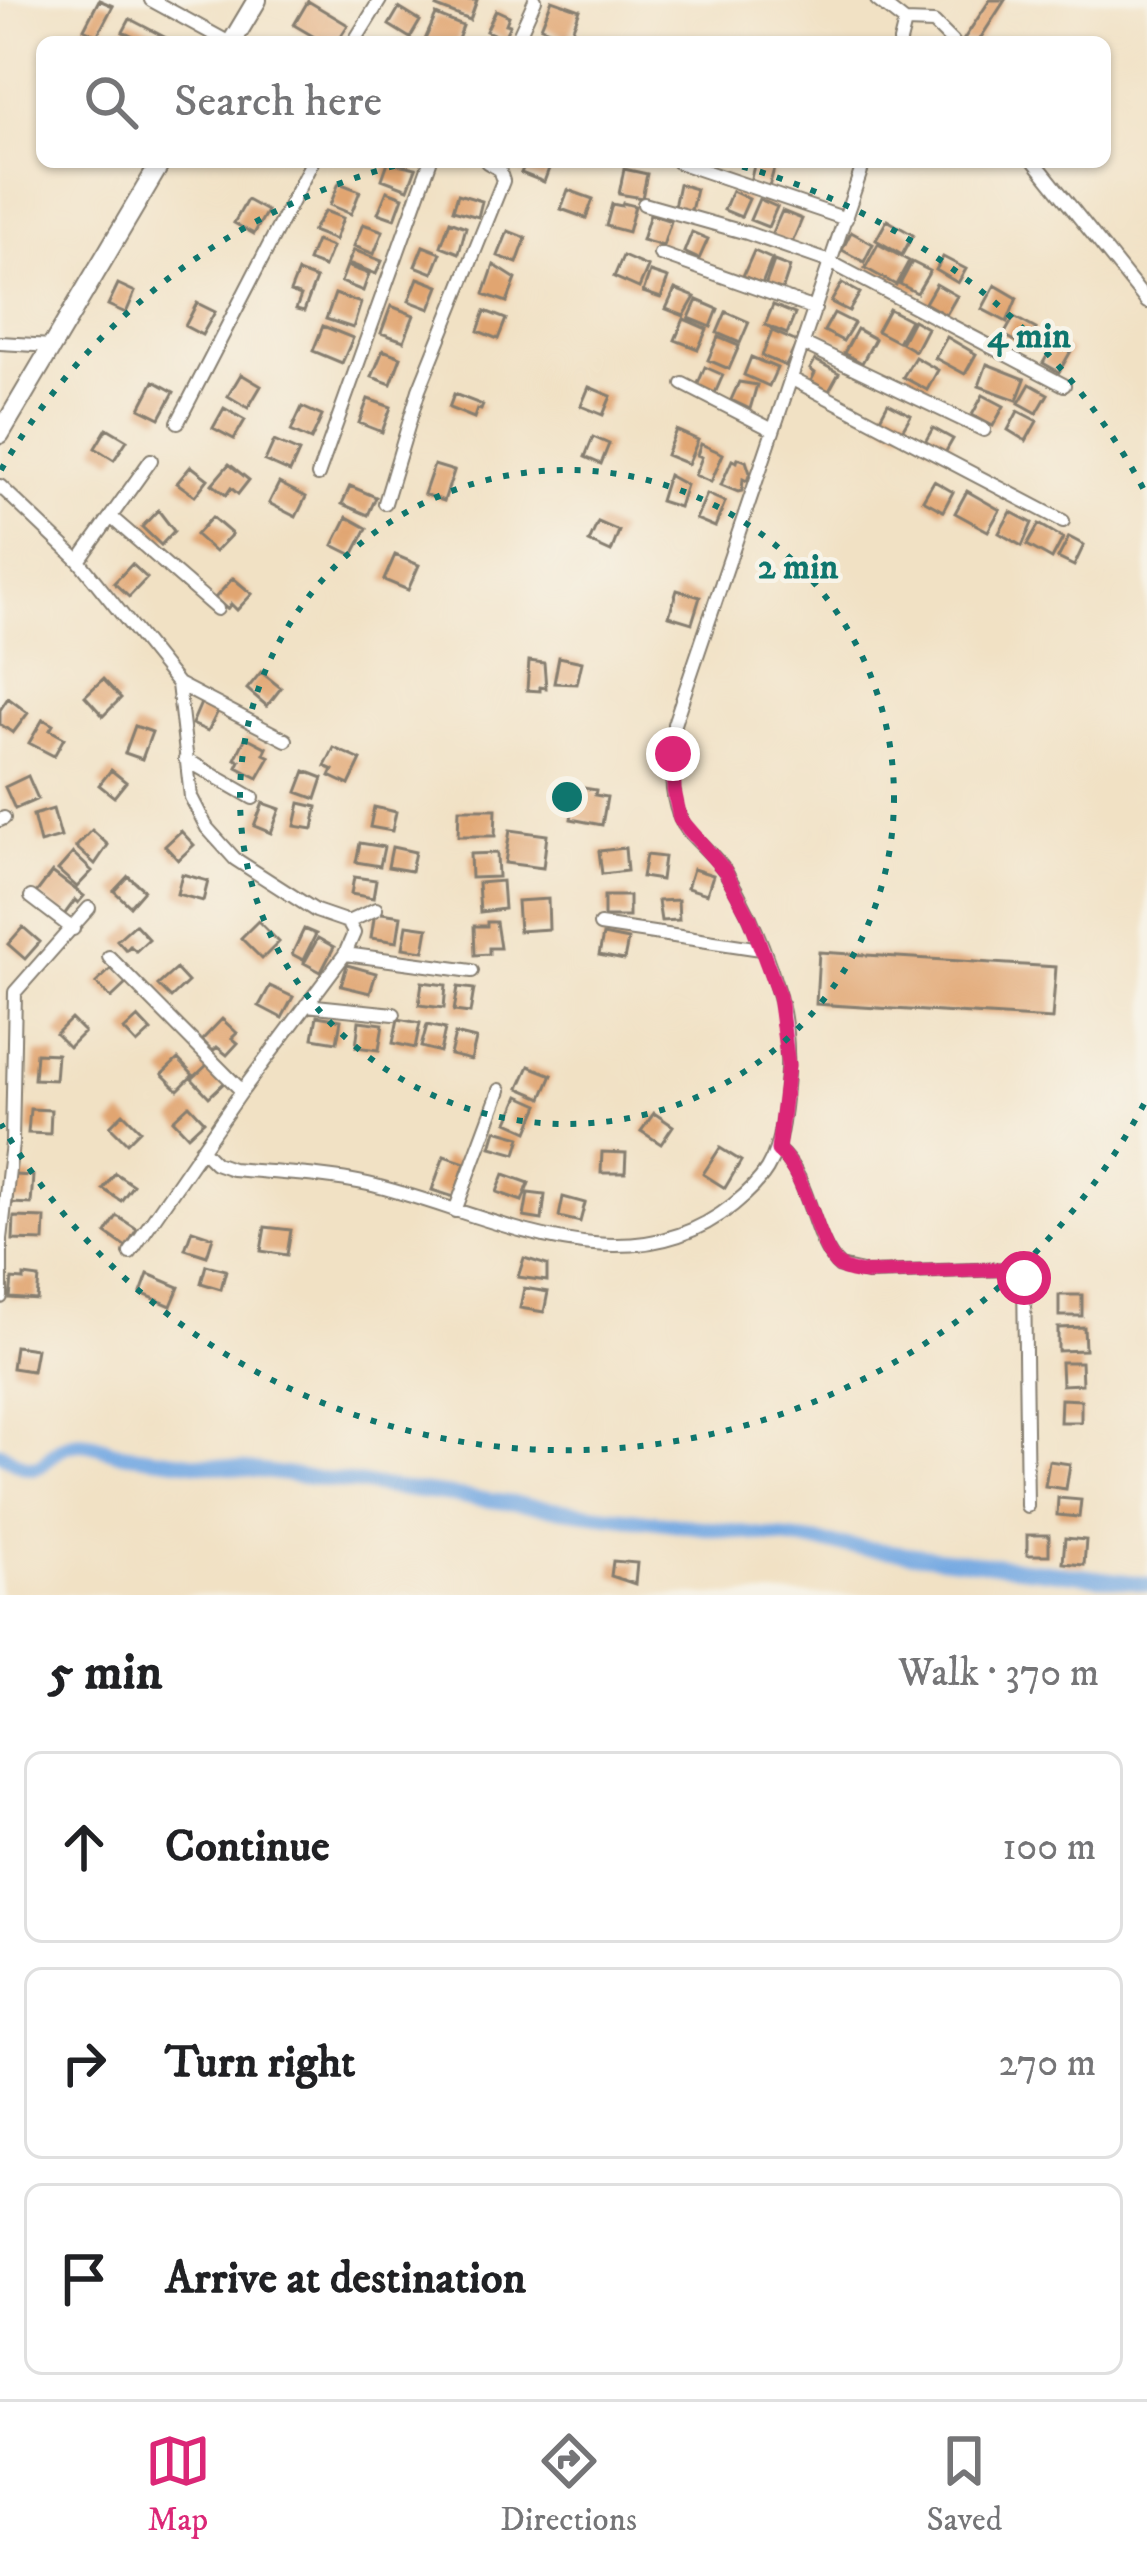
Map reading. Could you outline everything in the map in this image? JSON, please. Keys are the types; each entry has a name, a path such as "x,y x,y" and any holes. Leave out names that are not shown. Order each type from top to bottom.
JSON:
{"main road":[{"path":"234,36 257,0"},
{"path":"0,434 157,168"}],"street":[{"path":"151,0 219,36"},
{"path":"358,36 380,0"},
{"path":"519,36 535,0"},
{"path":"877,0 905,22 934,22 947,36"},
{"path":"902,36 905,22"},
{"path":"178,422 309,168"},
{"path":"318,475 428,168"},
{"path":"385,503 419,390 502,181 497,168"},
{"path":"696,168 846,219"},
{"path":"201,1150 232,1169 368,1184 576,1242 640,1246 680,1236 716,1219 750,1191 778,1150 788,1065 779,996 725,871 680,819 674,790 674,724 862,168"},
{"path":"1040,168 1147,302"},
{"path":"644,204 747,232 830,262 1064,385"},
{"path":"661,254 815,309"},
{"path":"0,343 52,346"},
{"path":"804,344 984,430"},
{"path":"792,379 1063,521"},
{"path":"683,384 773,430"},
{"path":"79,561 151,460"},
{"path":"0,486 79,561 178,684 286,740"},
{"path":"112,518 217,609"},
{"path":"130,1253 242,1091 345,954 354,933 348,922 316,910 235,859 220,844 191,797 178,684"},
{"path":"185,759 254,798"},
{"path":"31,897 73,929"},
{"path":"2,1297 1,1239 12,1143 14,992 89,908"},
{"path":"348,922 376,909"},
{"path":"600,925 761,949"},
{"path":"345,954 472,971"},
{"path":"109,957 242,1091"},
{"path":"0,982 14,992"},
{"path":"307,1005 394,1014"},
{"path":"455,1211 500,1090"},
{"path":"778,1150 789,1159 811,1202 826,1248 840,1267 867,1273 1012,1269 1024,1278 1027,1506"}],"building":[{"path":"99,0 113,6 97,36 84,29"},
{"path":"439,0 477,0 470,20 437,7"},
{"path":"552,0 580,10 570,36 541,27"},
{"path":"990,0 1005,0 982,36 966,36"},
{"path":"308,1 348,25 341,36 313,36 294,25"},
{"path":"399,8 420,21 411,36 389,25"},
{"path":"496,10 509,16 506,33 512,36 486,31"},
{"path":"436,15 463,26 459,36 427,36"},
{"path":"130,19 163,36 131,36 123,32"},
{"path":"386,168 416,168 408,189 382,179"},
{"path":"523,168 549,168 544,182 521,173"},
{"path":"754,168 774,168 769,187 750,182"},
{"path":"624,169 647,174 642,198 619,194"},
{"path":"339,183 360,191 351,214 330,205"},
{"path":"679,184 696,189 691,211 674,207"},
{"path":"568,190 593,199 586,218 561,209"},
{"path":"387,191 403,197 395,219 378,213"},
{"path":"732,191 749,199 741,217 724,210"},
{"path":"458,194 482,201 478,217 453,210"},
{"path":"759,199 777,207 768,227 750,220"},
{"path":"247,200 267,211 254,234 234,223"},
{"path":"612,204 635,206 628,232 606,226"},
{"path":"325,211 343,218 335,240 312,231"},
{"path":"782,211 802,219 791,245 771,236"},
{"path":"650,214 671,221 663,246 642,240"},
{"path":"887,220 913,235 902,255 876,240"},
{"path":"450,221 466,227 459,253 441,246"},
{"path":"363,224 383,231 374,254 354,246"},
{"path":"508,231 526,238 517,263 498,256"},
{"path":"692,232 708,239 699,259 684,252"},
{"path":"851,232 873,244 864,262 842,250"},
{"path":"316,241 332,247 324,267 308,261"},
{"path":"878,244 909,261 896,285 865,268"},
{"path":"423,246 441,253 433,273 415,266"},
{"path":"354,250 382,261 376,274 348,263"},
{"path":"754,251 772,259 762,284 743,276"},
{"path":"623,256 648,267 639,288 614,277"},
{"path":"943,257 966,269 958,283 936,270"},
{"path":"774,261 790,267 782,291 765,286"},
{"path":"912,262 930,271 917,293 900,284"},
{"path":"494,265 516,279 507,302 484,294"},
{"path":"347,266 369,274 363,291 341,282"},
{"path":"298,272 316,279 304,311 296,309 301,296 290,292"},
{"path":"650,272 668,278 661,298 643,292"},
{"path":"418,278 439,286 430,309 409,301"},
{"path":"842,283 860,293 849,311 831,302"},
{"path":"118,284 135,292 126,313 108,305"},
{"path":"936,284 957,296 946,315 925,303"},
{"path":"995,285 1017,298 1007,322 982,309"},
{"path":"675,289 695,297 684,316 666,309"},
{"path":"335,294 361,303 353,328 326,319"},
{"path":"697,300 718,309 711,327 689,318"},
{"path":"197,303 215,312 202,335 185,326"},
{"path":"773,305 795,314 787,334 765,325"},
{"path":"391,306 414,315 404,341 381,333"},
{"path":"889,309 910,320 898,342 877,331"},
{"path":"485,311 506,319 498,339 478,331"},
{"path":"726,312 749,322 740,343 717,333"},
{"path":"834,313 854,323 843,341 824,331"},
{"path":"1014,317 1036,329 1026,347 1004,335"},
{"path":"684,319 707,329 698,349 675,340"},
{"path":"913,320 927,328 915,351 901,343"},
{"path":"323,326 353,338 342,363 313,351"},
{"path":"857,329 875,339 862,363 844,353"},
{"path":"772,331 797,342 786,366 762,356"},
{"path":"718,337 739,346 729,369 708,360"},
{"path":"947,337 976,354 965,374 935,358"},
{"path":"1055,342 1071,351 1059,372 1043,363"},
{"path":"383,350 401,357 391,384 372,377"},
{"path":"751,357 777,368 769,386 744,375"},
{"path":"915,357 938,370 927,390 903,377"},
{"path":"815,360 839,373 829,391 811,381"},
{"path":"987,364 1025,379 1017,400 979,386"},
{"path":"705,367 723,375 715,393 697,386"},
{"path":"241,374 261,386 248,408 228,396"},
{"path":"154,381 174,392 160,418 140,408"},
{"path":"739,382 757,385 750,409 731,400"},
{"path":"1030,384 1048,394 1037,413 1019,403"},
{"path":"589,387 611,396 603,415 581,406"},
{"path":"454,394 483,405 481,410 477,409 474,418 449,408"},
{"path":"983,395 1004,406 993,426 972,415"},
{"path":"368,399 391,407 382,432 359,423"},
{"path":"888,403 911,415 901,432 879,420"},
{"path":"302,407 322,416 311,440 291,431"},
{"path":"224,408 245,420 234,439 213,428"},
{"path":"1018,411 1037,421 1026,441 1008,430"},
{"path":"107,428 127,440 114,460 95,448"},
{"path":"933,428 953,439 945,453 925,442"},
{"path":"676,430 698,440 688,464 666,455"},
{"path":"593,437 609,444 601,464 585,457"},
{"path":"274,441 299,452 290,472 265,461"},
{"path":"701,444 723,454 711,482 695,475"},
{"path":"732,460 746,461 750,473 738,492 721,485"},
{"path":"229,464 249,480 238,494 231,488 226,495 212,484"},
{"path":"434,465 454,471 444,501 424,494"},
{"path":"191,466 208,479 195,496 177,483"},
{"path":"668,475 686,485 679,507 660,501"},
{"path":"934,481 953,492 943,511 923,500"},
{"path":"279,483 306,497 296,517 269,503"},
{"path":"350,486 376,497 368,515 342,504"},
{"path":"967,491 1000,510 988,531 955,513"},
{"path":"707,494 725,502 715,527 696,519"},
{"path":"158,510 174,531 161,545 142,527"},
{"path":"1011,512 1032,523 1022,546 999,533"},
{"path":"212,517 232,534 215,552 196,535"},
{"path":"347,517 367,528 353,555 333,545"},
{"path":"598,522 619,531 611,552 589,542"},
{"path":"1039,524 1063,538 1052,559 1027,545"},
{"path":"1069,537 1084,545 1074,566 1058,558"},
{"path":"395,555 419,565 408,590 384,580"},
{"path":"132,564 147,578 129,597 114,583"},
{"path":"233,578 252,594 237,610 231,604 227,609 215,598"},
{"path":"677,590 700,597 692,623 669,616"},
{"path":"559,657 582,662 577,684 554,683"},
{"path":"529,661 544,663 546,688 540,691 527,690"},
{"path":"261,672 281,688 267,706 247,689"},
{"path":"103,679 121,698 103,716 85,696"},
{"path":"8,698 28,713 13,733 0,724 0,710"},
{"path":"201,703 218,711 208,731 192,724"},
{"path":"43,719 64,738 54,756 29,743"},
{"path":"135,726 152,732 142,759 125,753"},
{"path":"246,737 267,748 264,754 270,757 258,778 237,767 240,761 235,759"},
{"path":"334,748 361,760 349,785 330,776 333,770 325,766"},
{"path":"111,770 126,782 114,797 99,785"},
{"path":"305,771 323,778 316,799 297,792"},
{"path":"28,776 38,799 15,809 5,787"},
{"path":"577,787 607,797 602,825 571,819"},
{"path":"263,803 280,809 271,833 254,826"},
{"path":"300,803 317,807 313,829 295,826"},
{"path":"374,807 396,812 392,831 370,827"},
{"path":"53,809 61,837 40,843 33,815"},
{"path":"459,809 496,809 495,836 458,836"},
{"path":"92,830 108,845 95,864 76,847"},
{"path":"510,830 547,835 543,868 505,863"},
{"path":"181,831 194,845 178,860 165,846"},
{"path":"360,843 384,847 380,866 356,862"},
{"path":"392,847 415,852 411,871 388,867"},
{"path":"625,848 627,871 602,874 599,851"},
{"path":"73,853 92,871 77,887 58,870"},
{"path":"497,853 498,877 471,878 470,854"},
{"path":"646,855 664,857 661,880 642,877"},
{"path":"693,869 713,875 707,894 687,888"},
{"path":"52,872 84,896 64,915 36,893"},
{"path":"182,874 208,881 203,901 177,894"},
{"path":"128,876 144,890 130,906 114,891"},
{"path":"354,877 376,880 373,898 351,894"},
{"path":"502,881 504,909 480,912 478,883"},
{"path":"604,896 629,896 629,917 604,917"},
{"path":"548,899 549,929 519,931 517,901"},
{"path":"678,900 679,920 661,921 658,901"},
{"path":"375,912 401,916 397,942 371,938"},
{"path":"258,921 279,942 262,959 241,938"},
{"path":"487,922 496,922 500,948 475,955 474,926 487,926"},
{"path":"135,924 149,939 136,951 130,946 126,950 117,940"},
{"path":"407,925 428,928 424,951 403,948"},
{"path":"23,927 40,942 25,959 8,944"},
{"path":"304,929 316,934 303,960 292,954"},
{"path":"603,935 628,940 624,960 599,955"},
{"path":"318,938 334,947 321,972 304,963"},
{"path":"819,952 1056,967 1052,1019 816,1004"},
{"path":"347,965 376,973 370,993 341,986"},
{"path":"113,967 128,982 111,998 96,983"},
{"path":"176,969 188,982 171,998 158,985"},
{"path":"422,982 446,985 444,1008 419,1005"},
{"path":"270,986 293,997 282,1018 259,1006"},
{"path":"458,987 474,989 470,1013 454,1011"},
{"path":"317,1016 341,1020 337,1042 313,1038"},
{"path":"138,1017 151,1031 137,1044 124,1030"},
{"path":"71,1019 84,1032 69,1047 56,1034"},
{"path":"222,1019 237,1033 232,1038 238,1043 227,1055 217,1047 213,1051 202,1040"},
{"path":"398,1019 420,1023 415,1048 393,1043"},
{"path":"359,1021 383,1024 379,1050 356,1047"},
{"path":"427,1025 445,1029 440,1052 421,1047"},
{"path":"455,1034 476,1039 471,1060 450,1055"},
{"path":"36,1053 57,1054 55,1080 34,1079"},
{"path":"178,1059 193,1075 178,1090 162,1074"},
{"path":"208,1064 225,1082 209,1097 192,1079"},
{"path":"529,1066 552,1075 542,1098 519,1088"},
{"path":"519,1096 539,1105 528,1131 508,1122"},
{"path":"189,1105 204,1121 188,1136 173,1120"},
{"path":"30,1109 51,1110 50,1134 28,1133"},
{"path":"123,1113 140,1130 127,1143 110,1126"},
{"path":"654,1113 673,1126 661,1144 641,1131"},
{"path":"496,1130 521,1137 516,1154 491,1147"},
{"path":"720,1148 741,1161 725,1188 703,1174"},
{"path":"602,1152 626,1153 625,1173 601,1173"},
{"path":"444,1156 465,1163 454,1197 432,1190"},
{"path":"115,1173 133,1185 121,1201 103,1189"},
{"path":"504,1174 529,1183 522,1201 497,1192"},
{"path":"14,1175 33,1176 31,1204 12,1203"},
{"path":"528,1193 545,1195 542,1220 524,1217"},
{"path":"563,1197 585,1203 580,1222 559,1217"},
{"path":"117,1216 137,1229 126,1247 106,1233"},
{"path":"14,1217 45,1218 44,1241 13,1240"},
{"path":"265,1227 291,1230 287,1255 261,1251"},
{"path":"192,1230 213,1237 207,1256 185,1249"},
{"path":"524,1258 547,1265 547,1281 518,1277"},
{"path":"206,1265 226,1270 221,1289 201,1283"},
{"path":"148,1274 179,1287 171,1306 141,1293"},
{"path":"24,1276 39,1278 37,1300 10,1298 12,1279 24,1280"},
{"path":"524,1288 548,1292 544,1312 520,1308"},
{"path":"1059,1295 1082,1295 1082,1316 1059,1316"},
{"path":"1084,1327 1085,1350 1058,1351 1058,1328"},
{"path":"15,1346 36,1349 32,1371 12,1368"},
{"path":"1061,1362 1081,1362 1082,1384 1062,1385"},
{"path":"1061,1399 1081,1400 1081,1422 1060,1422"},
{"path":"1049,1461 1070,1464 1066,1489 1045,1486"},
{"path":"1058,1498 1081,1500 1079,1517 1057,1515"},
{"path":"1027,1535 1049,1535 1049,1555 1027,1555"},
{"path":"1065,1538 1086,1540 1084,1565 1063,1563"},
{"path":"613,1561 637,1563 635,1584 611,1576"}],"waterway":[{"path":"0,1452 37,1467 64,1446 82,1443 125,1454 1147,1584"}],"route":[{"path":"673,754 680,819 725,871 750,918 779,996 788,1065 778,1150 789,1159 811,1202 833,1261 848,1271 867,1273 1012,1269 1024,1278"}]}
